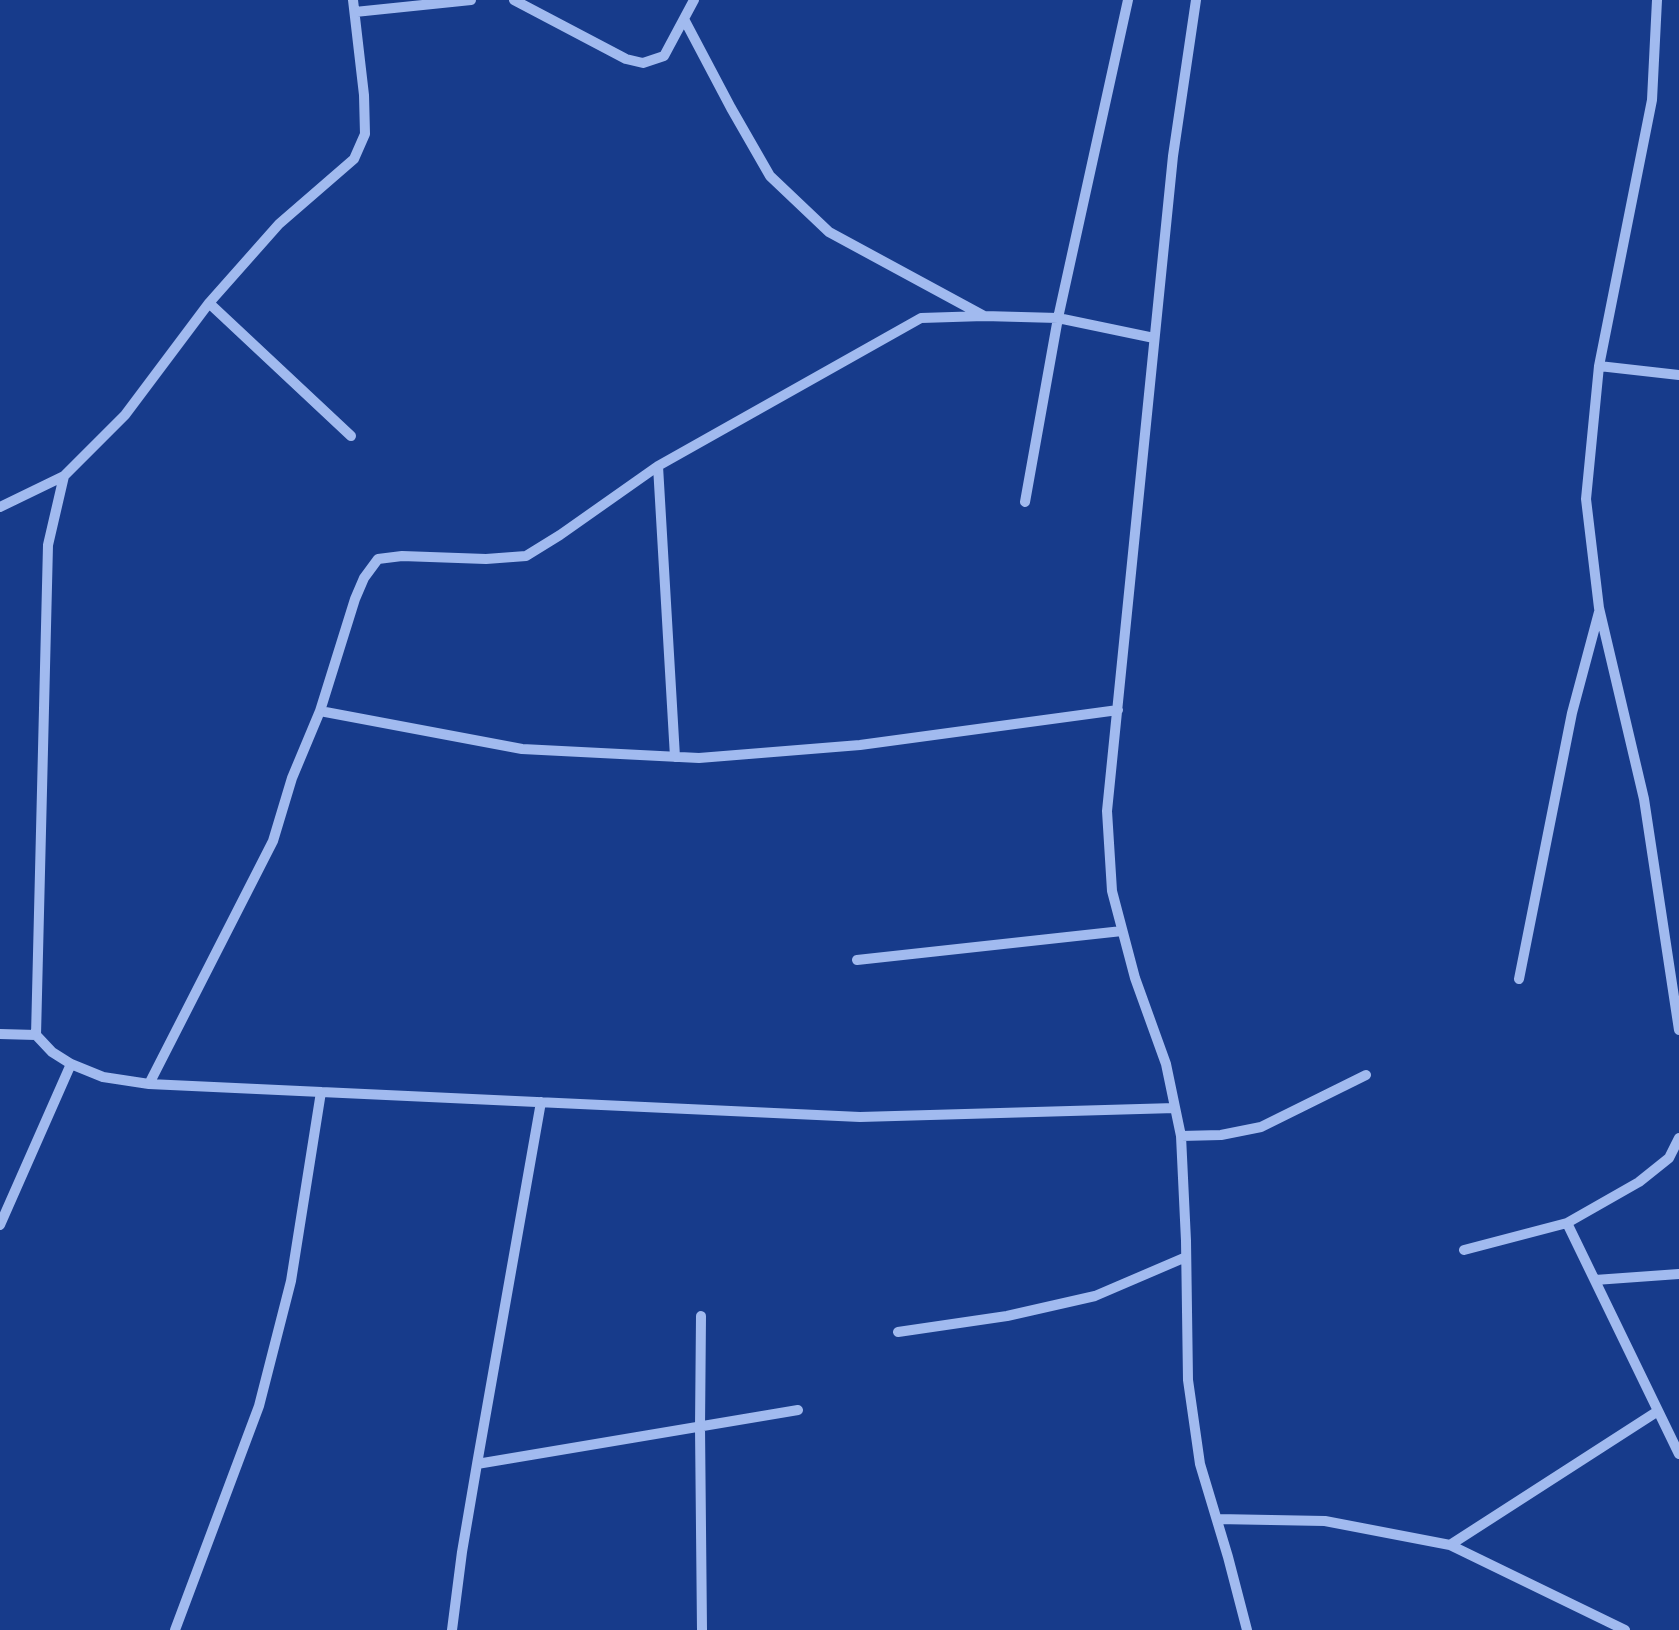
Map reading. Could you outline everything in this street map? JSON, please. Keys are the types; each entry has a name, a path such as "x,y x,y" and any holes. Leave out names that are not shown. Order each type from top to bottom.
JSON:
{"street":[{"path":"0,507 64,476 125,415 208,303 279,224 354,159 365,134 364,95 353,0"},
{"path":"355,12 471,0"},
{"path":"514,0 626,58 643,63 664,56 694,0"},
{"path":"1025,502 1058,318 1128,0"},
{"path":"1196,0 1173,156 1107,811 1112,891 1135,978 1166,1064 1181,1136 1188,1380 1200,1464 1247,1630"},
{"path":"1657,0 1652,100 1599,366 1586,499 1599,608 1644,799 1679,1029"},
{"path":"684,19 770,176 829,232 984,316"},
{"path":"208,303 351,436"},
{"path":"149,1084 273,841 292,778 320,711 355,599 364,578 378,559 402,556 486,559 526,556 560,535 658,466 921,318 984,316 1058,318 1154,338"},
{"path":"1599,366 1679,375"},
{"path":"658,466 675,757"},
{"path":"64,476 48,545 36,1035 52,1052 71,1064 104,1077 149,1084 860,1118 1175,1108"},
{"path":"1519,979 1572,713 1599,608"},
{"path":"320,711 522,749 699,758 860,745 1118,710"},
{"path":"857,960 1122,931"},
{"path":"0,1034 36,1035"},
{"path":"0,1225 71,1064"},
{"path":"1181,1136 1221,1135 1261,1127 1366,1075"},
{"path":"175,1630 259,1406 291,1281 321,1092"},
{"path":"452,1630 462,1552 541,1102"},
{"path":"1464,1250 1567,1223 1639,1182 1670,1158 1679,1138"},
{"path":"1567,1223 1679,1454"},
{"path":"898,1332 1007,1316 1095,1296 1186,1257"},
{"path":"1594,1280 1679,1274"},
{"path":"701,1316 702,1630"},
{"path":"477,1464 798,1410"},
{"path":"1450,1545 1658,1411"},
{"path":"1217,1519 1325,1521 1450,1545 1625,1630"}]}
